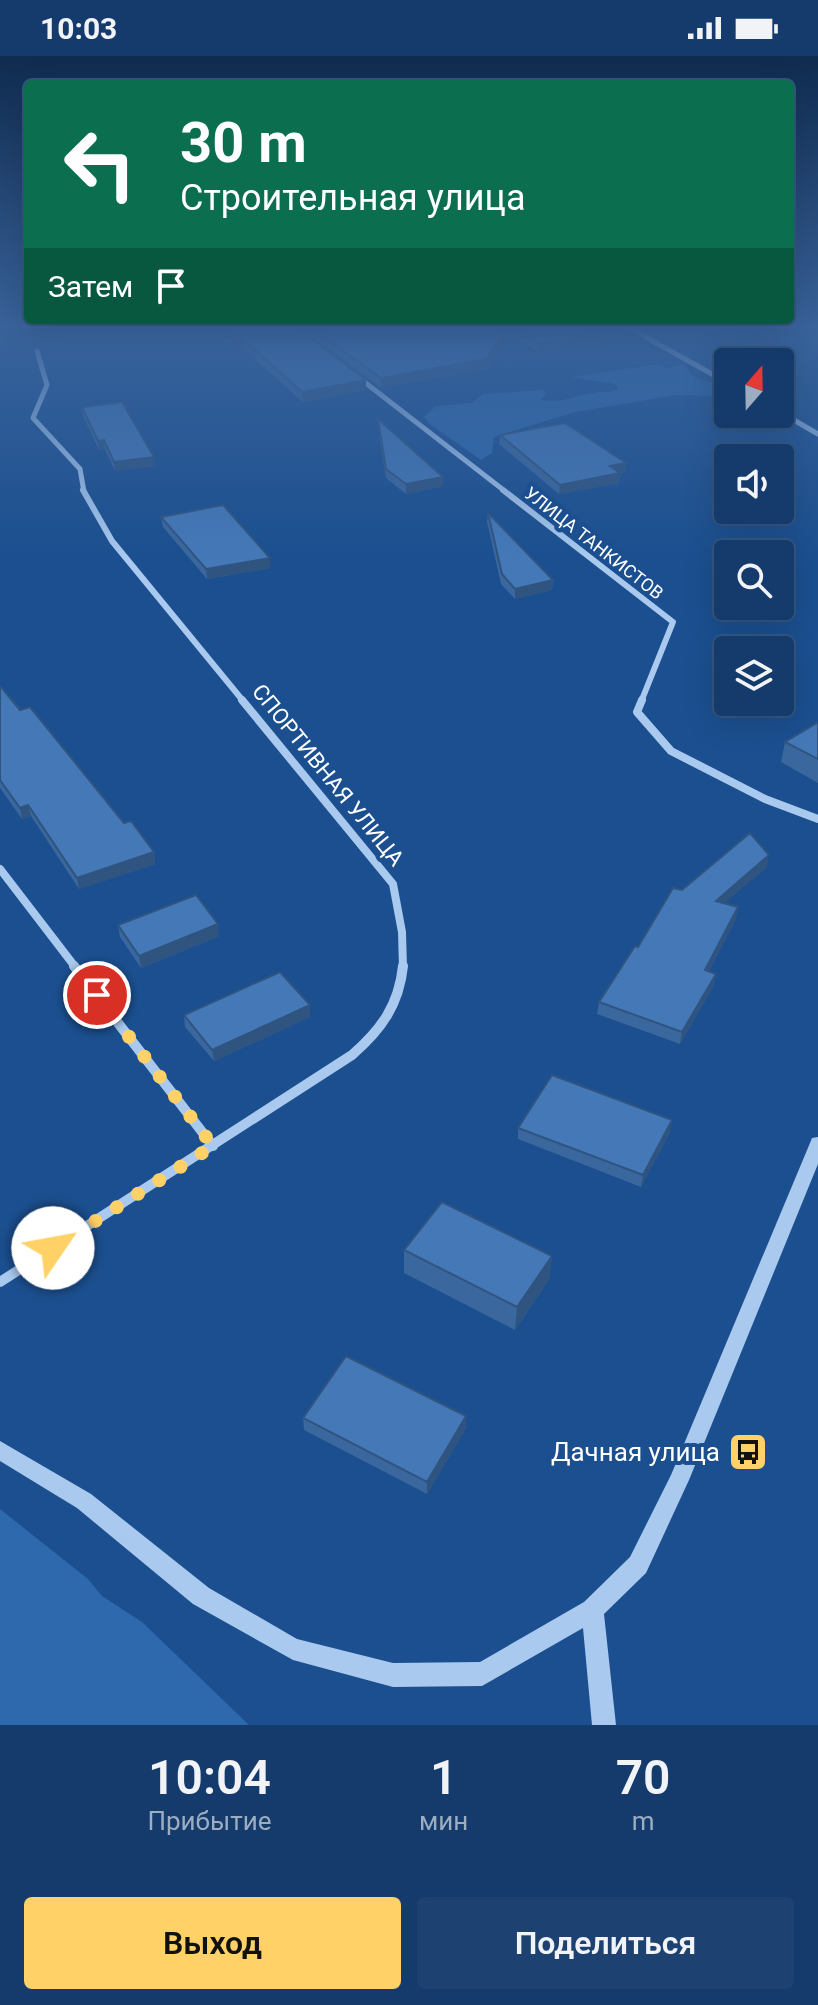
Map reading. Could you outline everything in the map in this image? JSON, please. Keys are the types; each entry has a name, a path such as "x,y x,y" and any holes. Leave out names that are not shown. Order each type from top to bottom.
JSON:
{"street":[{"name":"СПОРТИВНАЯ УЛИЦА","path":"0,1282 352,1055 376,1033 393,1011 402,974 400,910 393,884 112,541 84,495 80,469 33,418 44,403"},
{"name":"УЛИЦА ТАНКИСТОВ","path":"391,403 673,622 637,712 671,751 765,799 818,819"},
{"path":"794,420 818,434"},
{"path":"0,869 213,1146"},
{"path":"0,1450 84,1501 201,1596 293,1649 393,1675 482,1674 592,1610 638,1565 679,1480 818,1143"},
{"path":"592,1610 604,1725"}],"shaded area":[{"path":"471,403 629,403 575,412 494,437 492,453 481,460 424,417 436,406"},
{"path":"0,1509 88,1579 102,1596 142,1622 249,1725 0,1725"}],"building":[{"path":"123,403 154,457 114,462 104,440 98,441 82,407"},
{"path":"378,419 443,477 406,484 386,469"},
{"path":"565,423 626,463 610,466 620,473 560,485 500,435"},
{"path":"223,505 270,558 206,569 161,517"},
{"path":"488,513 553,580 515,589 502,574"},
{"path":"0,686 20,710 30,707 124,823 131,821 154,852 77,878 28,805 20,808 0,780"},
{"path":"818,722 818,759 785,742"},
{"path":"750,833 769,855 716,901 738,907 705,970 716,974 682,1032 599,1002 635,946 638,947 673,888 682,890"},
{"path":"196,895 218,924 139,956 118,925"},
{"path":"280,972 310,1005 212,1050 184,1015"},
{"path":"552,1075 672,1120 643,1175 518,1128"},
{"path":"442,1202 552,1256 517,1307 404,1250"},
{"path":"346,1356 466,1416 427,1482 303,1418"}],"place":[{"name":"Дачная улица","path":"748,1452"}],"route":[{"path":"53,1248 213,1146 97,995"}]}
